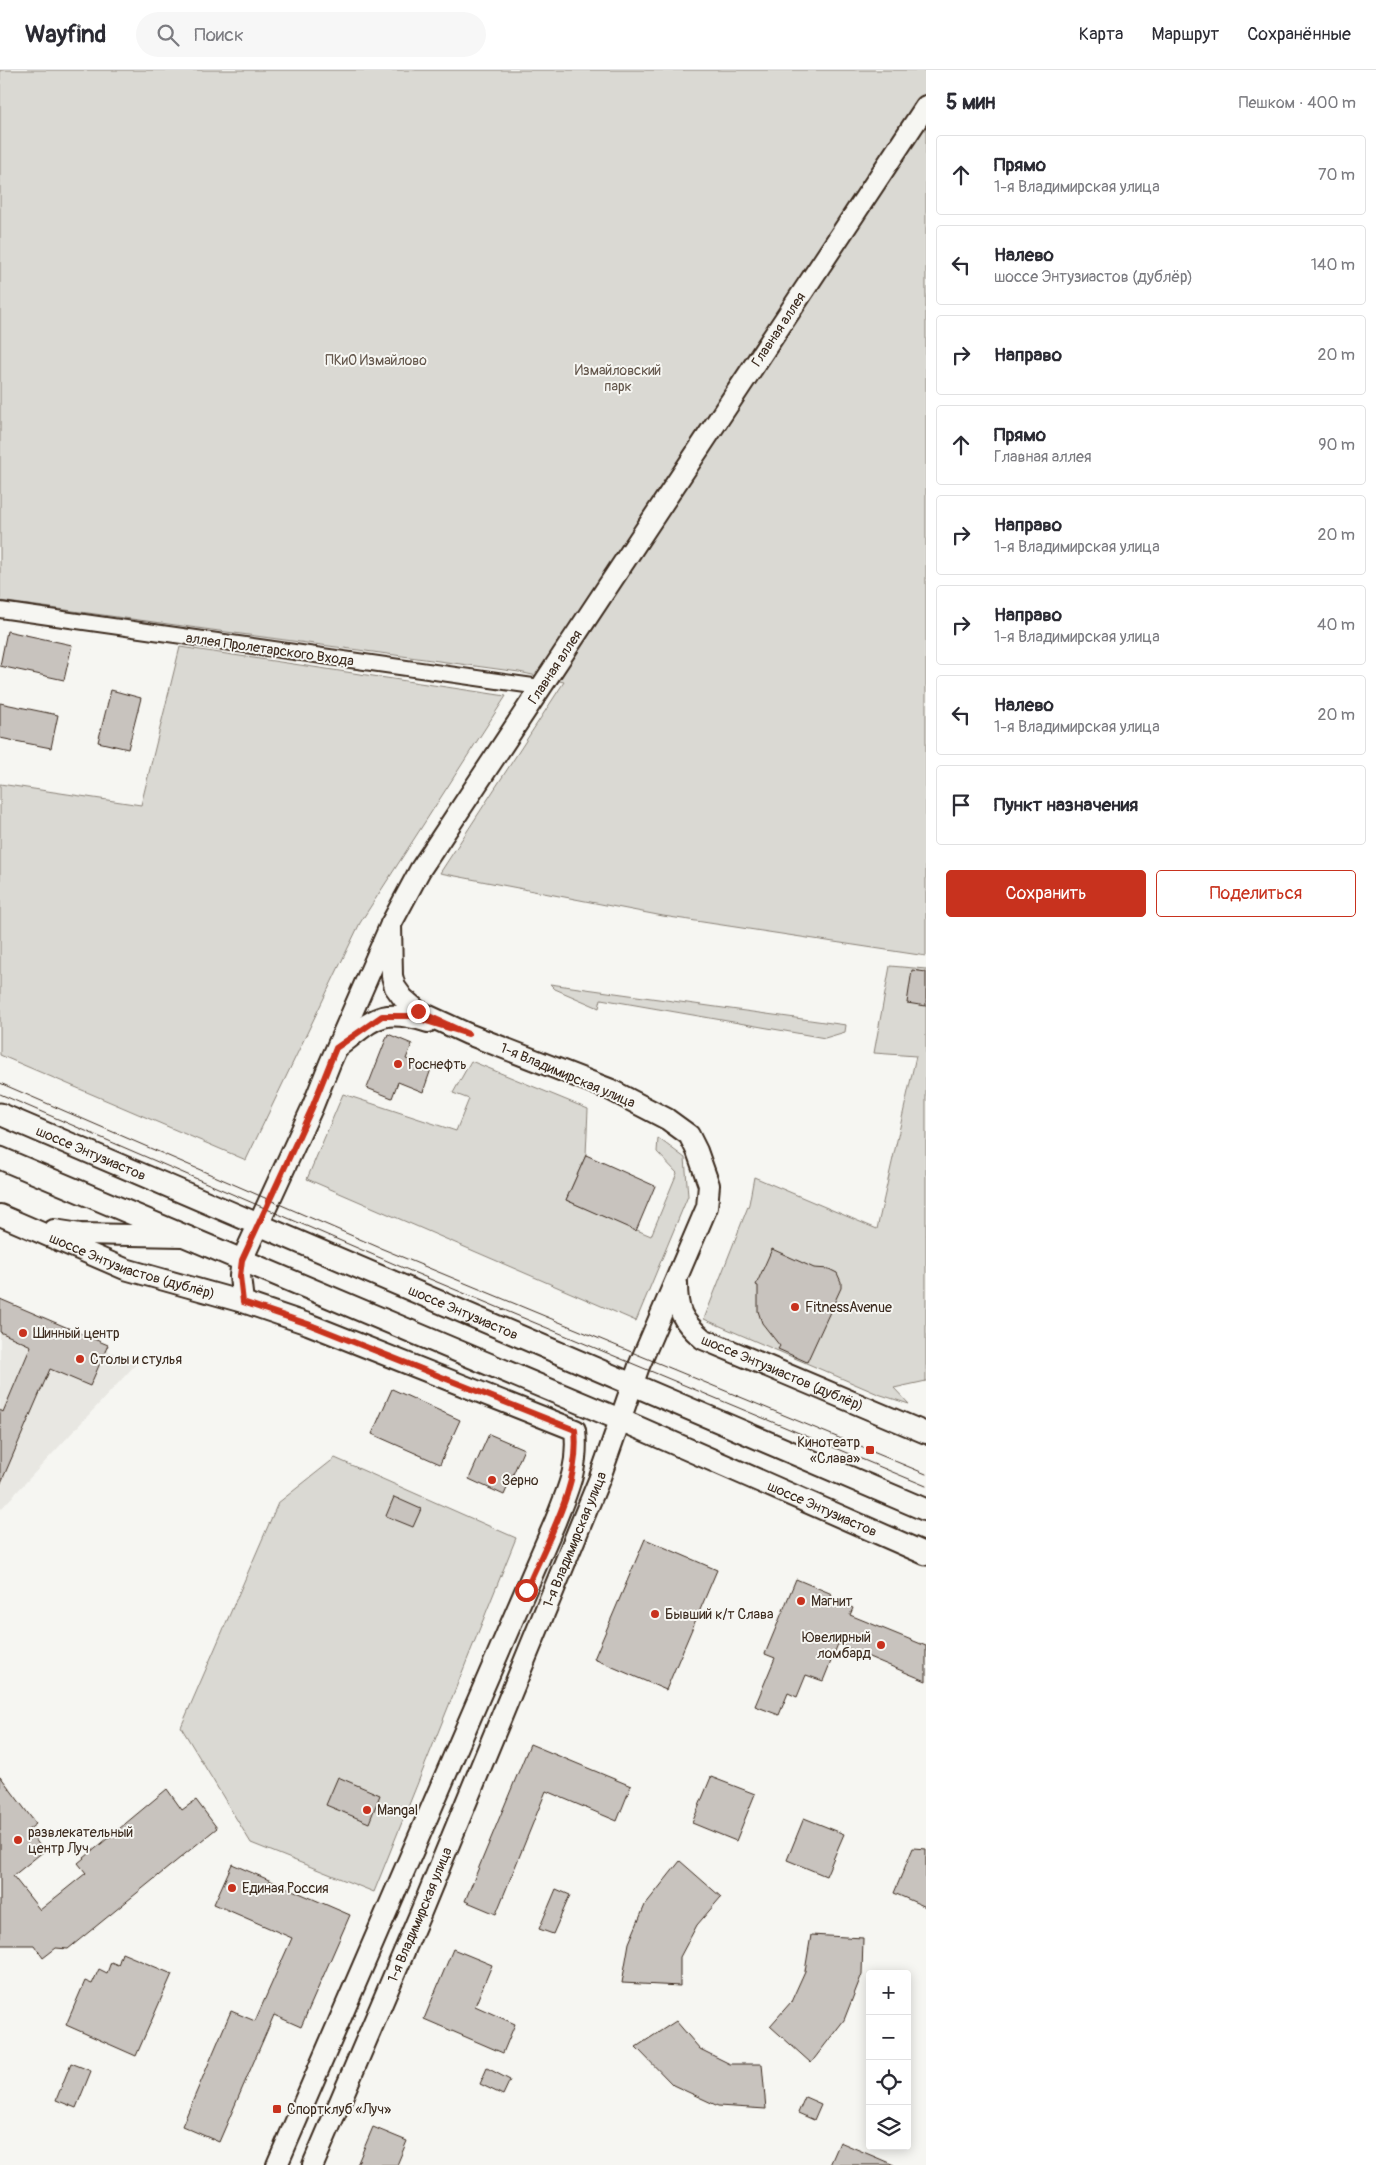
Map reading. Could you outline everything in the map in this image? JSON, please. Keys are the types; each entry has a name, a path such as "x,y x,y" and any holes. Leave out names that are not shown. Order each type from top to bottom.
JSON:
{"main road":[{"name":"Главная аллея","path":"242,1260 312,1108 336,1048 391,924 420,870 926,106"},
{"name":"1-я Владимирская улица","path":"313,2165 421,1912 599,1480 631,1385 707,1207 709,1185 704,1166 689,1135 666,1119 608,1089 468,1034 418,1011 403,998 395,987 390,962 391,924"},
{"name":"1-я Владимирская улица","path":"336,1048 382,1016 410,1016 468,1034"},
{"name":"шоссе Энтузиастов","path":"0,1114 258,1226 926,1510"},
{"name":"шоссе Энтузиастов","path":"0,1158 620,1420 926,1554"},
{"name":"шоссе Энтузиастов (дублёр)","path":"0,1215 125,1269 243,1302 308,1324 575,1430"},
{"path":"23,1225 80,1234 183,1236"},
{"path":"242,1260 240,1276 243,1302"},
{"name":"шоссе Энтузиастов (дублёр)","path":"677,1279 677,1303 683,1319 703,1339 926,1433"},
{"name":"1-я Владимирская улица","path":"277,2165 555,1522 573,1477 577,1451 575,1430"}],"street":[{"name":"аллея Пролетарского Входа","path":"0,610 540,687"}],"shaded area":[{"path":"0,1305 137,1363 0,1510"}],"green space":[{"name":"ПКиО Измайлово","path":"0,70 926,70 926,956 663,916 440,873 564,682 519,672 0,601"},
{"path":"180,647 506,696 360,923 246,1160 0,1055 0,784 141,805"},
{"path":"890,966 926,969 926,1381 894,1388 909,1404 878,1394 704,1319 749,1204 754,1177 877,1229 916,1056 874,1053"},
{"path":"550,984 846,1025 845,1032 825,1038 601,999 599,1008 555,989"},
{"path":"471,1061 588,1109 586,1155 566,1200 651,1236 677,1173 657,1152 658,1138 685,1158 688,1196 636,1321 307,1179 343,1094 456,1131 469,1099 453,1093"},
{"path":"335,1458 516,1538 374,1892 251,1843 181,1727 278,1503"}],"building":[{"path":"7,631 72,645 64,680 0,666"},
{"path":"111,690 141,698 128,749 98,742"},
{"path":"0,703 58,715 51,748 0,738"},
{"path":"912,970 926,972 926,1006 907,1003"},
{"name":"Роснефть","path":"388,1034 412,1044 406,1059 431,1069 423,1092 398,1082 392,1098 367,1088"},
{"path":"586,1155 655,1186 636,1231 566,1200"},
{"name":"FitnessAvenue","path":"772,1249 814,1268 829,1269 837,1273 841,1282 841,1288 807,1362 778,1349 780,1346 762,1323 758,1311 758,1286 756,1285"},
{"path":"0,1299 108,1345 90,1386 50,1369 0,1485 0,1410 3,1412 31,1346 0,1332"},
{"path":"392,1389 460,1420 440,1464 372,1434"},
{"path":"489,1434 524,1449 504,1495 469,1479"},
{"path":"394,1497 421,1509 413,1527 386,1516"},
{"name":"Бывший к/т Слава","path":"645,1539 717,1570 666,1690 594,1659"},
{"path":"796,1579 832,1594 830,1598 853,1608 850,1615 926,1646 926,1681 838,1644 823,1681 806,1675 797,1697 788,1693 779,1715 755,1706 775,1658 765,1654"},
{"path":"530,1744 631,1786 617,1821 546,1791 496,1914 465,1901"},
{"path":"0,1776 36,1824 28,1830 44,1851 13,1876 40,1910 86,1873 78,1863 167,1789 182,1810 196,1800 217,1828 68,1949 56,1948 43,1958 34,1945 0,1945"},
{"path":"338,1777 380,1795 369,1823 326,1805"},
{"path":"711,1777 755,1794 736,1841 692,1823"},
{"path":"804,1818 844,1834 826,1876 787,1860"},
{"path":"913,1848 926,1849 926,1907 894,1893"},
{"path":"680,1861 721,1897 697,1925 680,1957 680,1986 622,1983 629,1943 645,1905"},
{"path":"232,1864 350,1915 301,2027 274,2015 219,2142 182,2126 231,2011 255,2021 292,1938 214,1904"},
{"path":"556,1889 570,1895 553,1934 539,1929"},
{"path":"811,1935 863,1938 862,1974 844,2020 811,2063 770,2026 791,2002 805,1971"},
{"path":"453,1949 492,1965 475,2006 515,2024 503,2053 424,2019"},
{"path":"122,1953 172,1974 136,2056 66,2025 85,1981 92,1984 99,1969 107,1973 111,1962 118,1965"},
{"path":"676,2021 700,2049 730,2064 762,2064 766,2109 718,2106 673,2085 636,2047"},
{"path":"71,2063 91,2071 76,2108 56,2100"},
{"path":"487,2068 510,2080 503,2095 480,2084"},
{"path":"805,2097 821,2104 814,2120 798,2113"},
{"path":"373,2127 407,2141 397,2165 357,2165"},
{"path":"840,2142 894,2165 830,2165"}],"tram line":[{"path":"0,1083 378,1247 926,1474"},
{"path":"0,1094 413,1272 926,1486"}],"place":[{"name":"Роснефть","path":"398,1064"},
{"name":"FitnessAvenue","path":"795,1307"},
{"name":"Шинный центр","path":"23,1333"},
{"name":"Столы и стулья","path":"80,1359"},
{"name":"Кинотеатр «Слава»","path":"870,1450"},
{"name":"Зерно","path":"492,1480"},
{"name":"Магнит","path":"801,1601"},
{"name":"Бывший к/т Слава","path":"655,1614"},
{"name":"Ювелирный ломбард","path":"881,1645"},
{"name":"Mangal","path":"367,1810"},
{"name":"развлекательный центр Луч","path":"18,1840"},
{"name":"Единая Россия","path":"232,1888"},
{"name":"Спортклуб «Луч»","path":"277,2109"}],"route":[{"path":"418,1011 468,1034 410,1016 391,1015 382,1016 366,1025 336,1048 312,1108 242,1260 240,1276 243,1302 308,1324 575,1430 577,1451 573,1477 526,1590"}],"park label":[{"name":"Измайловский парк","path":"618,378"}]}
